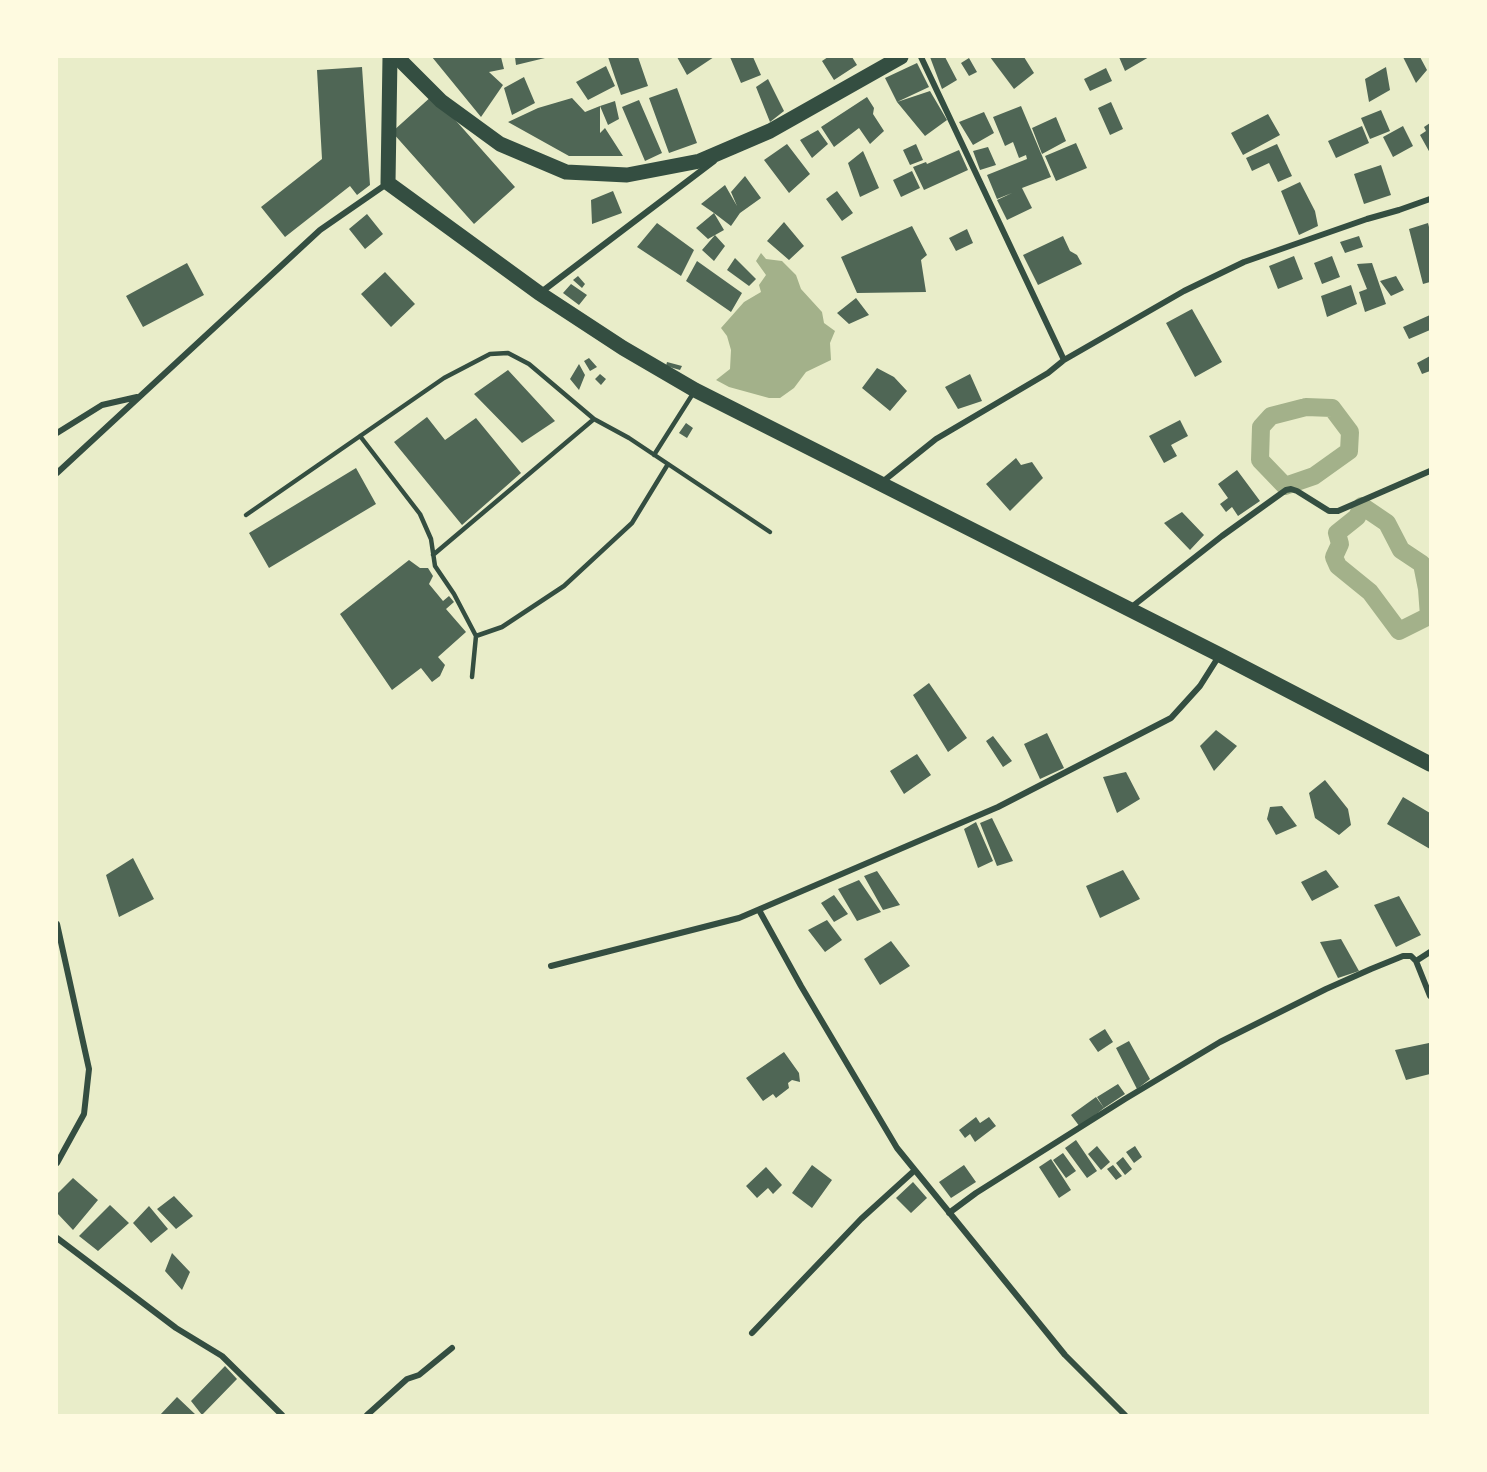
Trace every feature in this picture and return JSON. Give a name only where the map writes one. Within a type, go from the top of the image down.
[{"type":"main road","points":[[390,57],[388,183],[539,293],[623,348],[695,390],[1220,655],[1430,764]]},
{"type":"main road","points":[[397,57],[441,101],[500,144],[566,172],[627,175],[700,161],[770,131],[901,57]]},
{"type":"street","points":[[921,57],[1064,360]]},
{"type":"street","points":[[539,293],[734,146]]},
{"type":"street","points":[[57,473],[321,230],[388,183]]},
{"type":"street","points":[[881,483],[936,439],[1048,373],[1064,360],[1184,291],[1244,262],[1430,199]]},
{"type":"street","points":[[57,433],[102,405],[138,397]]},
{"type":"street","points":[[1128,609],[1286,490],[1297,490],[1329,512],[1338,511],[1430,471]]},
{"type":"street","points":[[550,966],[739,918],[998,807],[1171,718],[1200,686],[1220,655]]},
{"type":"street","points":[[759,910],[897,1148],[1065,1355],[1125,1415]]},
{"type":"street","points":[[57,924],[89,1069],[84,1114],[57,1163]]},
{"type":"street","points":[[1416,961],[1430,952]]},
{"type":"street","points":[[949,1214],[986,1187],[1220,1042],[1326,988],[1403,956],[1411,956],[1416,961],[1430,996]]},
{"type":"street","points":[[752,1333],[861,1219],[915,1170]]},
{"type":"street","points":[[57,1238],[176,1328],[222,1356],[282,1415]]},
{"type":"street","points":[[367,1415],[407,1379],[419,1375],[452,1348]]},
{"type":"lane","points":[[246,515],[444,378],[490,354],[508,353],[530,364],[594,419],[629,438],[770,531]]},
{"type":"lane","points":[[654,456],[695,390]]},
{"type":"lane","points":[[434,555],[594,419]]},
{"type":"lane","points":[[360,436],[420,514],[431,539],[435,566],[454,594],[476,636],[472,677]]},
{"type":"lane","points":[[476,636],[502,627],[564,586],[632,523],[668,465]]},
{"type":"shaded area","points":[[761,253],[766,259],[782,261],[796,275],[801,289],[822,312],[824,323],[835,331],[830,343],[831,360],[806,372],[794,388],[780,398],[769,398],[729,387],[716,380],[730,369],[731,350],[727,336],[721,328],[744,302],[761,292],[759,285],[766,275],[756,261]]},
{"type":"building","points":[[432,57],[501,57],[504,69],[489,72],[503,85],[481,117]]},
{"type":"building","points":[[515,57],[545,57],[545,58],[516,65]]},
{"type":"building","points":[[608,57],[638,57],[648,86],[621,95]]},
{"type":"building","points":[[677,57],[714,57],[687,75]]},
{"type":"building","points":[[730,57],[753,57],[761,75],[741,83]]},
{"type":"building","points":[[828,57],[852,57],[857,65],[834,80],[822,61]]},
{"type":"building","points":[[930,57],[945,57],[957,80],[942,89]]},
{"type":"building","points":[[990,57],[1024,57],[1034,73],[1014,89]]},
{"type":"building","points":[[1119,57],[1149,57],[1125,71]]},
{"type":"building","points":[[1403,57],[1420,57],[1427,70],[1416,83]]},
{"type":"building","points":[[969,58],[977,72],[969,76],[961,63]]},
{"type":"building","points":[[917,63],[929,87],[897,102],[885,78]]},
{"type":"building","points":[[606,66],[615,86],[588,100],[576,82]]},
{"type":"building","points":[[362,67],[370,185],[357,195],[350,186],[285,237],[261,207],[322,159],[317,70]]},
{"type":"building","points":[[1386,67],[1390,90],[1369,102],[1365,79]]},
{"type":"building","points":[[1106,68],[1112,81],[1090,91],[1084,79]]},
{"type":"building","points":[[524,77],[535,103],[512,115],[504,88]]},
{"type":"building","points":[[768,79],[784,111],[770,122],[756,87]]},
{"type":"building","points":[[677,88],[697,143],[669,153],[649,98]]},
{"type":"building","points":[[930,91],[947,120],[925,136],[897,102]]},
{"type":"building","points":[[433,95],[515,187],[474,224],[392,132]]},
{"type":"building","points":[[867,97],[874,108],[873,114],[884,131],[870,144],[859,128],[834,147],[821,127]]},
{"type":"building","points":[[572,98],[585,112],[600,106],[600,133],[605,128],[623,156],[569,156],[508,122],[538,108]]},
{"type":"building","points":[[639,100],[662,153],[645,161],[622,107]]},
{"type":"building","points":[[615,101],[619,119],[608,125],[600,106]]},
{"type":"building","points":[[1111,102],[1123,129],[1110,135],[1098,108]]},
{"type":"building","points":[[1021,106],[1051,177],[1022,188],[1032,208],[1007,220],[997,200],[1012,193],[997,199],[987,175],[1027,159],[1026,155],[1019,158],[1013,142],[1005,146],[993,117]]},
{"type":"building","points":[[1381,110],[1390,131],[1370,139],[1361,118]]},
{"type":"building","points":[[984,112],[994,133],[973,145],[959,122]]},
{"type":"building","points":[[1268,114],[1280,135],[1243,155],[1231,133]]},
{"type":"building","points":[[1056,117],[1066,141],[1042,154],[1032,128]]},
{"type":"building","points":[[1430,123],[1430,153],[1420,135],[1426,131],[1424,127]]},
{"type":"building","points":[[1362,126],[1369,143],[1336,158],[1328,141]]},
{"type":"building","points":[[1403,126],[1413,146],[1393,157],[1383,137]]},
{"type":"building","points":[[818,130],[828,144],[812,158],[800,140]]},
{"type":"building","points":[[1076,143],[1087,168],[1056,181],[1045,156]]},
{"type":"building","points":[[787,144],[810,174],[789,193],[764,160]]},
{"type":"building","points":[[916,144],[923,160],[910,165],[903,150]]},
{"type":"building","points":[[1277,144],[1292,176],[1278,182],[1269,163],[1252,171],[1246,158]]},
{"type":"building","points":[[988,147],[996,165],[980,170],[973,151]]},
{"type":"building","points":[[959,150],[968,170],[924,190],[913,167],[926,162],[927,164]]},
{"type":"building","points":[[863,151],[879,188],[860,197],[848,163]]},
{"type":"building","points":[[1381,165],[1391,195],[1364,204],[1354,174]]},
{"type":"building","points":[[912,171],[920,188],[901,197],[893,180]]},
{"type":"building","points":[[745,176],[761,198],[740,213],[731,226],[701,204],[725,185],[737,206],[731,192]]},
{"type":"building","points":[[1300,182],[1315,211],[1318,226],[1299,235],[1281,191]]},
{"type":"building","points":[[613,191],[622,213],[592,224],[591,200]]},
{"type":"building","points":[[837,191],[853,213],[842,221],[826,199]]},
{"type":"building","points":[[714,213],[724,230],[708,239],[696,228]]},
{"type":"building","points":[[367,214],[383,234],[365,249],[349,229]]},
{"type":"building","points":[[784,222],[804,246],[789,260],[767,241]]},
{"type":"building","points":[[657,223],[694,250],[681,276],[637,247]]},
{"type":"building","points":[[1428,223],[1430,282],[1423,284],[1409,229]]},
{"type":"building","points":[[912,226],[927,255],[921,260],[926,292],[857,293],[841,257]]},
{"type":"building","points":[[967,229],[973,243],[956,251],[949,238]]},
{"type":"building","points":[[715,235],[725,246],[714,261],[702,250]]},
{"type":"building","points":[[1063,236],[1070,251],[1077,255],[1082,264],[1038,285],[1023,255]]},
{"type":"building","points":[[1359,236],[1363,247],[1345,253],[1340,242]]},
{"type":"building","points":[[1294,256],[1303,279],[1278,289],[1269,266]]},
{"type":"building","points":[[1332,256],[1340,277],[1322,284],[1314,263]]},
{"type":"building","points":[[735,258],[756,279],[749,286],[727,270]]},
{"type":"building","points":[[697,261],[742,293],[731,312],[686,281]]},
{"type":"building","points":[[187,263],[204,295],[143,327],[126,296]]},
{"type":"building","points":[[1372,263],[1386,304],[1365,312],[1359,292],[1367,289],[1357,264]]},
{"type":"building","points":[[385,272],[415,304],[391,327],[361,294]]},
{"type":"building","points":[[578,276],[585,284],[582,288],[573,280]]},
{"type":"building","points":[[1396,276],[1404,290],[1391,296],[1380,281]]},
{"type":"building","points":[[571,284],[587,295],[579,305],[563,293]]},
{"type":"building","points":[[1351,285],[1357,304],[1327,317],[1321,296]]},
{"type":"building","points":[[856,298],[869,315],[849,324],[837,313]]},
{"type":"building","points":[[1192,309],[1222,362],[1195,377],[1166,323]]},
{"type":"building","points":[[1430,315],[1430,330],[1409,339],[1403,327]]},
{"type":"building","points":[[1430,356],[1430,371],[1422,374],[1417,363]]},
{"type":"building","points":[[589,358],[597,367],[590,371],[584,361]]},
{"type":"building","points":[[667,362],[682,366],[680,370],[666,366]]},
{"type":"building","points":[[579,364],[585,375],[579,390],[570,379]]},
{"type":"building","points":[[877,368],[894,377],[907,391],[890,411],[862,388]]},
{"type":"building","points":[[508,370],[555,421],[522,443],[474,394]]},
{"type":"building","points":[[600,374],[606,379],[601,385],[595,379]]},
{"type":"building","points":[[970,374],[982,401],[958,409],[945,387]]},
{"type":"building","points":[[427,417],[445,440],[476,418],[521,473],[462,525],[394,442]]},
{"type":"building","points":[[1180,420],[1188,436],[1171,445],[1177,456],[1164,463],[1149,436]]},
{"type":"building","points":[[686,423],[693,428],[687,438],[679,433]]},
{"type":"building","points":[[1016,458],[1021,465],[1032,462],[1043,478],[1010,511],[986,484]]},
{"type":"building","points":[[356,468],[376,504],[269,568],[249,533]]},
{"type":"building","points":[[1237,470],[1260,501],[1238,516],[1232,507],[1226,512],[1220,504],[1228,498],[1218,484]]},
{"type":"building","points":[[1182,512],[1204,535],[1190,550],[1164,523]]},
{"type":"building","points":[[409,560],[420,568],[428,568],[433,576],[429,584],[443,601],[449,596],[454,602],[446,609],[466,632],[438,657],[445,665],[440,676],[432,682],[421,668],[392,690],[340,614]]},
{"type":"building","points":[[929,683],[967,738],[948,752],[913,695]]},
{"type":"building","points":[[1216,730],[1237,746],[1214,771],[1200,746]]},
{"type":"building","points":[[1047,733],[1064,768],[1040,779],[1024,744]]},
{"type":"building","points":[[993,736],[1012,761],[1003,767],[986,741]]},
{"type":"building","points":[[917,754],[931,775],[904,794],[890,771]]},
{"type":"building","points":[[1126,772],[1140,799],[1117,813],[1103,777]]},
{"type":"building","points":[[1325,780],[1348,809],[1351,825],[1339,835],[1315,818],[1309,793]]},
{"type":"building","points":[[1403,797],[1430,813],[1430,849],[1387,824]]},
{"type":"building","points":[[1282,806],[1297,826],[1276,835],[1267,819],[1270,807]]},
{"type":"building","points":[[992,818],[1013,861],[997,866],[980,823]]},
{"type":"building","points":[[976,822],[993,861],[978,868],[964,829]]},
{"type":"building","points":[[133,858],[154,899],[119,917],[106,875]]},
{"type":"building","points":[[1123,870],[1140,899],[1100,918],[1086,886]]},
{"type":"building","points":[[1326,870],[1339,887],[1312,901],[1301,882]]},
{"type":"building","points":[[877,871],[900,905],[883,910],[864,876]]},
{"type":"building","points":[[859,880],[881,912],[857,921],[838,889]]},
{"type":"building","points":[[834,895],[848,914],[834,922],[821,903]]},
{"type":"building","points":[[1399,896],[1421,935],[1396,947],[1374,905]]},
{"type":"building","points":[[827,920],[842,940],[825,952],[808,930]]},
{"type":"building","points":[[1341,939],[1359,971],[1338,978],[1320,942]]},
{"type":"building","points":[[891,941],[910,966],[880,985],[864,959]]},
{"type":"building","points":[[1105,1029],[1113,1042],[1098,1052],[1089,1039]]},
{"type":"building","points":[[1129,1041],[1150,1079],[1137,1089],[1116,1048]]},
{"type":"building","points":[[1429,1043],[1430,1074],[1406,1080],[1395,1050]]},
{"type":"building","points":[[784,1052],[799,1073],[800,1082],[792,1080],[788,1083],[789,1088],[776,1098],[773,1094],[763,1101],[746,1078]]},
{"type":"building","points":[[1118,1084],[1125,1094],[1104,1108],[1097,1097]]},
{"type":"building","points":[[1096,1097],[1104,1108],[1080,1127],[1071,1115]]},
{"type":"building","points":[[976,1117],[980,1123],[989,1117],[996,1126],[975,1142],[970,1134],[965,1138],[959,1130]]},
{"type":"building","points":[[1076,1140],[1097,1171],[1087,1178],[1065,1148]]},
{"type":"building","points":[[1097,1146],[1110,1162],[1101,1170],[1088,1154]]},
{"type":"building","points":[[1135,1146],[1142,1157],[1134,1163],[1126,1152]]},
{"type":"building","points":[[1063,1153],[1076,1171],[1066,1178],[1053,1160]]},
{"type":"building","points":[[1123,1157],[1132,1169],[1125,1175],[1116,1163]]},
{"type":"building","points":[[1051,1159],[1071,1190],[1059,1198],[1039,1167]]},
{"type":"building","points":[[812,1165],[832,1180],[812,1208],[792,1193]]},
{"type":"building","points":[[964,1165],[976,1182],[951,1198],[939,1182]]},
{"type":"building","points":[[1113,1165],[1122,1176],[1116,1180],[1107,1169]]},
{"type":"building","points":[[766,1167],[782,1185],[773,1194],[768,1188],[757,1198],[746,1186]]},
{"type":"building","points":[[73,1178],[98,1200],[73,1230],[57,1213],[57,1194]]},
{"type":"building","points":[[913,1182],[927,1198],[911,1213],[896,1198]]},
{"type":"building","points":[[174,1196],[193,1216],[176,1229],[157,1209]]},
{"type":"building","points":[[110,1205],[129,1223],[98,1251],[79,1236]]},
{"type":"building","points":[[149,1206],[168,1229],[151,1243],[133,1223]]},
{"type":"building","points":[[172,1253],[190,1272],[182,1290],[165,1271]]},
{"type":"building","points":[[225,1366],[237,1379],[202,1415],[191,1401]]},
{"type":"building","points":[[177,1397],[196,1415],[160,1415]]},
{"type":"waterway","points":[[1306,407],[1332,408],[1350,432],[1349,451],[1314,476],[1285,486],[1260,460],[1261,427],[1271,416],[1306,407]]},
{"type":"waterway","points":[[1362,506],[1387,523],[1401,550],[1422,564],[1429,616],[1399,631],[1370,592],[1338,566],[1334,557],[1340,544],[1337,533],[1357,517],[1362,506]]}]
